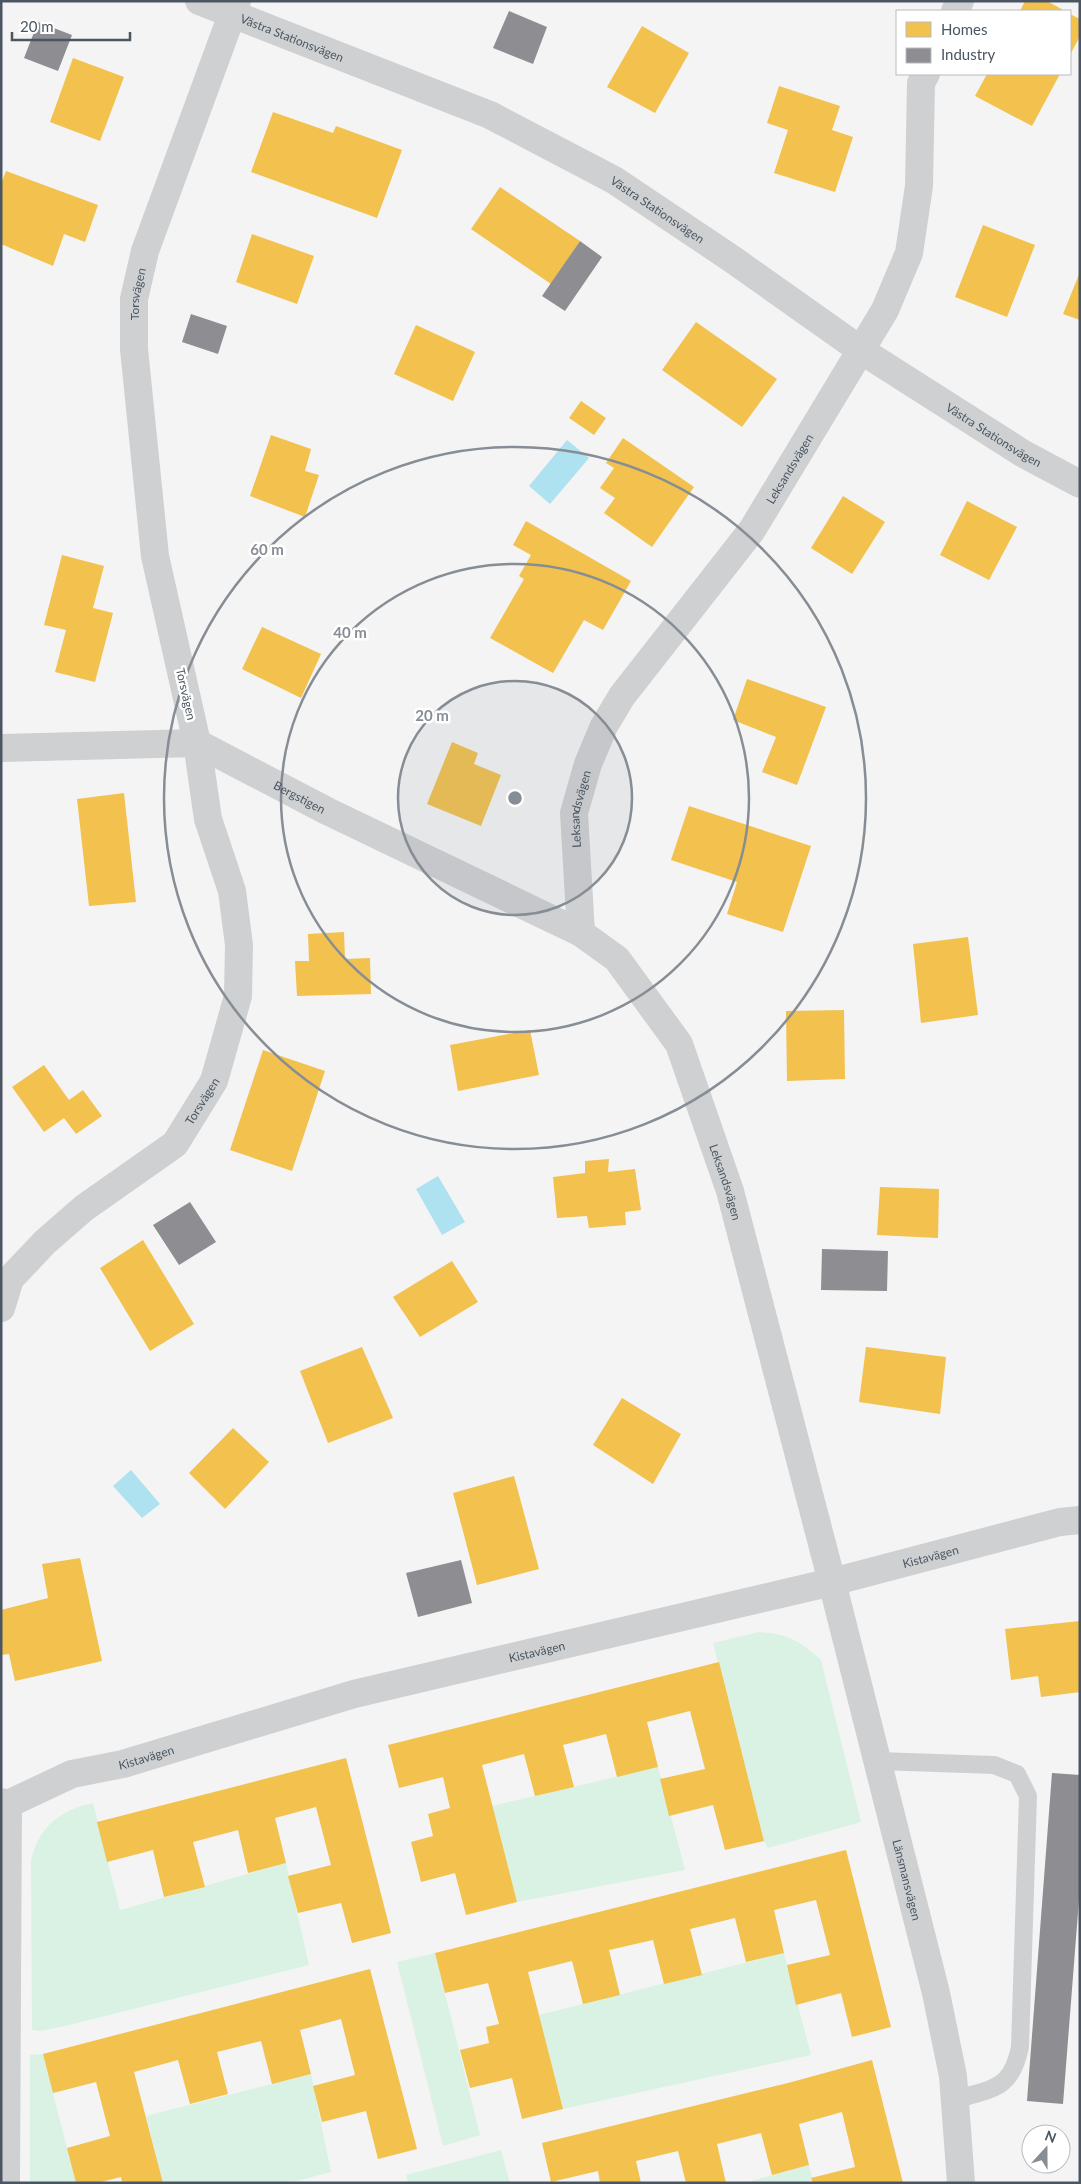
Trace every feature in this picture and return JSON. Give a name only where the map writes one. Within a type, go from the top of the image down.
[{"type":"street","name":"Västra Stationsvägen","points":[[199,1],[234,7],[490,115],[614,180],[732,259],[862,351],[1022,453],[1080,484]]},
{"type":"street","name":"Torsvägen","points":[[1,1308],[10,1279],[45,1242],[84,1208],[175,1144],[214,1081],[238,996],[238,946],[232,891],[208,819],[197,743],[155,556],[134,349],[134,299],[145,251],[234,7]]},
{"type":"street","name":"Leksandsvägen","points":[[832,1582],[730,1191],[679,1044],[617,959],[581,933],[574,814],[588,764],[604,726],[622,696],[752,530],[862,351],[885,310],[909,253],[919,186],[921,83],[925,75]]},
{"type":"street","name":"Bergstigen","points":[[1,748],[197,743],[327,811],[581,933]]},
{"type":"street","name":"Kistavägen","points":[[4,1803],[72,1774],[123,1764],[354,1694],[832,1582],[1060,1522],[1080,1520]]},
{"type":"street","name":"Länsmansvägen","points":[[832,1582],[936,1993],[953,2076],[961,2183]]},
{"type":"street","points":[[4,1803],[6,2183]]},
{"type":"lane","points":[[878,1761],[994,1765],[1018,1774],[1028,1796],[1020,2047],[1016,2064],[1002,2085],[954,2100]]},
{"type":"green space","points":[[759,1632],[786,1637],[800,1643],[821,1660],[861,1822],[768,1848],[764,1841],[713,1643]]},
{"type":"green space","points":[[658,1767],[685,1870],[517,1902],[492,1806]]},
{"type":"green space","points":[[93,1803],[120,1910],[286,1863],[309,1965],[65,2026],[41,2031],[32,2030],[31,1860],[39,1838],[45,1829],[61,1815]]},
{"type":"green space","points":[[435,1953],[480,2135],[443,2146],[397,1962]]},
{"type":"green space","points":[[784,1953],[811,2055],[563,2109],[539,2015]]},
{"type":"green space","points":[[43,2054],[76,2183],[30,2183],[30,2055]]},
{"type":"green space","points":[[311,2074],[331,2172],[289,2183],[163,2183],[146,2116]]},
{"type":"green space","points":[[501,2150],[510,2183],[408,2183],[406,2175]]},
{"type":"green space","points":[[809,2165],[813,2183],[744,2183]]},
{"type":"water","points":[[567,440],[589,458],[550,504],[529,486]]},
{"type":"water","points":[[438,1176],[465,1222],[442,1235],[416,1189]]},
{"type":"water","points":[[131,1470],[160,1504],[142,1518],[113,1486]]},
{"type":"building: Homes","points":[[1025,1],[1047,1],[1063,10],[1020,10]]},
{"type":"building: Homes","points":[[1071,14],[1080,19],[1080,36],[1071,53]]},
{"type":"building: Homes","points":[[642,26],[689,53],[655,113],[607,87]]},
{"type":"building: Homes","points":[[73,58],[124,77],[100,141],[50,122]]},
{"type":"building: Homes","points":[[986,75],[1059,75],[1032,126],[975,96]]},
{"type":"building: Homes","points":[[779,86],[840,106],[832,130],[853,137],[835,192],[774,173],[788,130],[767,123]]},
{"type":"building: Homes","points":[[273,112],[333,133],[336,126],[402,150],[377,218],[251,172]]},
{"type":"building: Homes","points":[[6,171],[98,205],[85,242],[64,234],[53,266],[1,244],[1,184]]},
{"type":"building: Homes","points":[[500,187],[580,241],[551,284],[471,229]]},
{"type":"building: Homes","points":[[983,225],[1035,245],[1007,317],[955,297]]},
{"type":"building: Homes","points":[[252,234],[314,256],[297,304],[236,282]]},
{"type":"building: Homes","points":[[1080,272],[1080,320],[1063,314]]},
{"type":"building: Homes","points":[[696,322],[777,379],[742,427],[662,370]]},
{"type":"building: Homes","points":[[416,325],[475,352],[453,401],[394,374]]},
{"type":"building: Homes","points":[[581,401],[606,418],[594,435],[569,418]]},
{"type":"building: Homes","points":[[271,435],[311,449],[305,471],[319,475],[305,517],[250,496]]},
{"type":"building: Homes","points":[[623,438],[694,487],[652,547],[604,513],[615,498],[600,488],[614,468],[606,463]]},
{"type":"building: Homes","points":[[843,496],[885,522],[852,574],[811,548]]},
{"type":"building: Homes","points":[[967,501],[1017,527],[989,580],[940,555]]},
{"type":"building: Homes","points":[[526,521],[631,581],[603,630],[584,620],[553,673],[490,638],[524,579],[519,576],[531,555],[513,545]]},
{"type":"building: Homes","points":[[62,555],[104,566],[93,608],[113,613],[95,682],[55,672],[66,630],[44,625]]},
{"type":"building: Homes","points":[[262,627],[321,654],[301,698],[242,669]]},
{"type":"building: Homes","points":[[747,679],[826,707],[797,785],[762,772],[776,737],[733,720]]},
{"type":"building: Homes","points":[[452,742],[478,753],[474,764],[501,775],[481,826],[427,804]]},
{"type":"building: Homes","points":[[124,793],[136,902],[89,906],[77,799]]},
{"type":"building: Homes","points":[[689,806],[811,846],[783,932],[727,914],[737,882],[671,860]]},
{"type":"building: Homes","points":[[344,932],[345,959],[370,958],[371,994],[297,996],[295,961],[309,961],[308,934]]},
{"type":"building: Homes","points":[[968,937],[978,1015],[921,1023],[913,944]]},
{"type":"building: Homes","points":[[844,1010],[845,1079],[787,1081],[786,1011]]},
{"type":"building: Homes","points":[[530,1030],[539,1075],[458,1091],[450,1045]]},
{"type":"building: Homes","points":[[263,1050],[325,1071],[292,1171],[230,1150]]},
{"type":"building: Homes","points":[[44,1065],[69,1100],[83,1090],[102,1116],[76,1134],[64,1118],[44,1132],[12,1087]]},
{"type":"building: Homes","points":[[609,1159],[608,1172],[635,1169],[641,1210],[625,1212],[626,1225],[589,1228],[587,1216],[557,1218],[553,1177],[585,1173],[585,1161]]},
{"type":"building: Homes","points":[[880,1187],[939,1189],[938,1238],[877,1235]]},
{"type":"building: Homes","points":[[143,1240],[194,1324],[150,1351],[100,1268]]},
{"type":"building: Homes","points":[[452,1261],[478,1302],[420,1337],[393,1297]]},
{"type":"building: Homes","points":[[362,1347],[393,1418],[328,1443],[300,1371]]},
{"type":"building: Homes","points":[[866,1347],[946,1357],[940,1414],[859,1402]]},
{"type":"building: Homes","points":[[622,1398],[681,1434],[653,1484],[593,1445]]},
{"type":"building: Homes","points":[[233,1428],[269,1462],[225,1509],[189,1473]]},
{"type":"building: Homes","points":[[514,1476],[539,1569],[477,1585],[453,1493]]},
{"type":"building: Homes","points":[[80,1558],[102,1661],[15,1681],[9,1654],[1,1655],[1,1610],[48,1598],[42,1564]]},
{"type":"building: Homes","points":[[1080,1621],[1080,1692],[1041,1697],[1038,1676],[1011,1680],[1005,1629]]},
{"type":"building: Homes","points":[[719,1662],[764,1841],[725,1850],[713,1805],[669,1816],[660,1779],[705,1769],[690,1711],[647,1722],[658,1767],[617,1777],[606,1734],[563,1745],[574,1787],[535,1796],[524,1754],[482,1765],[517,1902],[466,1915],[455,1873],[421,1882],[411,1842],[433,1836],[428,1814],[450,1808],[443,1777],[399,1788],[388,1745]]},
{"type":"building: Homes","points":[[346,1758],[391,1933],[352,1943],[341,1903],[298,1913],[288,1876],[331,1865],[316,1807],[275,1818],[286,1863],[248,1873],[238,1830],[193,1842],[205,1887],[164,1897],[153,1850],[107,1862],[97,1822]]},
{"type":"building: Homes","points":[[846,1850],[891,2027],[852,2037],[841,1993],[796,2005],[787,1965],[830,1955],[816,1900],[774,1910],[784,1953],[746,1962],[735,1918],[690,1929],[702,1975],[664,1984],[653,1940],[609,1950],[620,1995],[583,2004],[572,1961],[528,1972],[563,2109],[522,2119],[512,2078],[470,2088],[460,2050],[489,2043],[486,2027],[499,2024],[488,1983],[445,1993],[435,1953]]},
{"type":"building: Homes","points":[[370,1969],[417,2149],[378,2159],[366,2111],[322,2122],[313,2086],[355,2075],[341,2019],[300,2030],[311,2074],[272,2084],[261,2041],[217,2052],[228,2094],[190,2104],[178,2060],[134,2072],[163,2183],[122,2183],[121,2177],[97,2183],[76,2183],[67,2148],[110,2136],[96,2082],[53,2093],[43,2054]]},
{"type":"building: Homes","points":[[872,2060],[903,2183],[813,2183],[811,2178],[855,2167],[842,2112],[799,2124],[809,2165],[772,2175],[761,2133],[717,2144],[726,2183],[686,2183],[678,2151],[636,2161],[641,2183],[600,2183],[598,2171],[551,2182],[542,2143],[788,2083]]},
{"type":"building: Industry","points":[[509,11],[547,27],[533,64],[493,48]]},
{"type":"building: Industry","points":[[38,22],[72,35],[58,71],[24,58]]},
{"type":"building: Industry","points":[[580,241],[602,257],[565,311],[542,296]]},
{"type":"building: Industry","points":[[191,314],[227,326],[218,354],[182,342]]},
{"type":"building: Industry","points":[[190,1202],[216,1242],[179,1265],[153,1225]]},
{"type":"building: Industry","points":[[822,1249],[888,1251],[887,1291],[821,1290]]},
{"type":"building: Industry","points":[[461,1560],[472,1603],[418,1617],[406,1573]]},
{"type":"building: Industry","points":[[1052,1773],[1080,1775],[1080,1887],[1063,2104],[1027,2101]]}]
